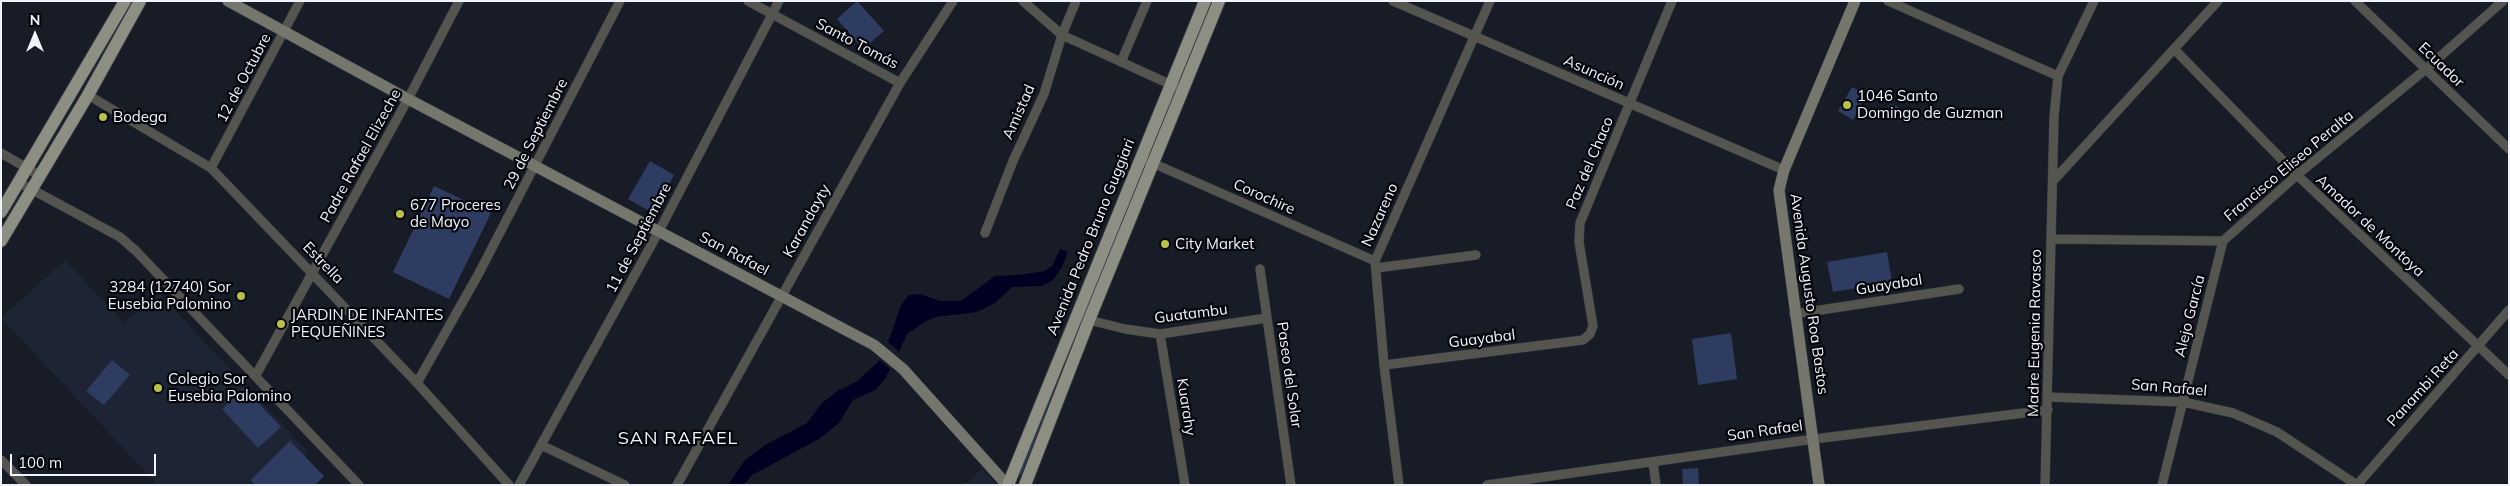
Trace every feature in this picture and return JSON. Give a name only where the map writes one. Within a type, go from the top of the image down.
[{"type":"main road","points":[[1,241],[30,189],[33,172],[125,1]]},
{"type":"main road","points":[[1,212],[18,182],[33,172],[88,95],[140,1]]},
{"type":"main road","name":"Avenida Pedro Bruno Guggiari","points":[[1177,88],[1205,1]]},
{"type":"main road","name":"Avenida Pedro Bruno Guggiari","points":[[1007,485],[1177,88],[1219,1]]},
{"type":"main road","name":"Avenida Pedro Bruno Guggiari","points":[[1024,485],[1089,320],[1147,161]]},
{"type":"street","name":"San Rafael","points":[[228,1],[408,99],[874,345],[903,369],[1007,485]]},
{"type":"street","name":"12 de Octubre","points":[[211,168],[300,1]]},
{"type":"street","name":"Padre Rafael Elizeche","points":[[256,374],[408,99],[459,1]]},
{"type":"street","name":"29 de Septiembre","points":[[418,383],[536,165],[620,1]]},
{"type":"street","name":"Santo Tomás","points":[[748,1],[900,83]]},
{"type":"street","name":"11 de Septiembre","points":[[519,485],[659,231],[779,1]]},
{"type":"street","name":"Karandayty","points":[[678,485],[900,83],[953,1]]},
{"type":"street","points":[[1023,1],[1062,35],[1177,88]]},
{"type":"street","name":"Amistad","points":[[985,233],[1013,160],[1044,94],[1062,35],[1076,1]]},
{"type":"street","points":[[1121,62],[1147,1]]},
{"type":"street","name":"Asunción","points":[[1393,1],[1784,170]]},
{"type":"street","name":"Nazareno","points":[[1399,485],[1384,365],[1375,264],[1490,1]]},
{"type":"street","name":"Paz del Chaco","points":[[1583,340],[1590,334],[1594,326],[1579,242],[1580,223],[1631,105],[1672,1]]},
{"type":"street","name":"Avenida Augusto Roa Bastos","points":[[1819,485],[1814,439],[1794,314],[1779,190],[1784,170],[1856,1]]},
{"type":"street","points":[[1888,1],[2058,76],[2094,1]]},
{"type":"street","points":[[2053,181],[2218,1]]},
{"type":"street","name":"Ecuador","points":[[2355,1],[2509,150]]},
{"type":"street","name":"Francisco Eliseo Peralta","points":[[2051,239],[2223,241],[2297,175],[2426,70],[2503,1]]},
{"type":"street","name":"Amador de Montoya","points":[[2174,50],[2297,175],[2509,375]]},
{"type":"street","name":"Madre Eugenia Ravasco","points":[[2045,485],[2051,239],[2058,76]]},
{"type":"street","name":"Estrella","points":[[88,95],[211,168],[418,383],[509,485]]},
{"type":"street","points":[[1,153],[33,172]]},
{"type":"street","name":"Corochire","points":[[1147,161],[1375,264]]},
{"type":"street","points":[[18,182],[120,238],[136,251],[256,374],[359,485]]},
{"type":"street","name":"Alejo García","points":[[2162,485],[2223,241]]},
{"type":"street","points":[[1375,264],[1476,255]]},
{"type":"street","name":"Paseo del Solar","points":[[1260,269],[1291,485]]},
{"type":"street","name":"Guayabal","points":[[1794,314],[1959,289]]},
{"type":"street","name":"Panambi Reta","points":[[2357,485],[2509,310]]},
{"type":"street","name":"Guatambu","points":[[1089,320],[1125,330],[1160,334],[1267,318]]},
{"type":"street","name":"Kuarahy","points":[[1160,334],[1185,485]]},
{"type":"street","name":"Guayabal","points":[[1384,365],[1583,340]]},
{"type":"street","name":"San Rafael","points":[[2048,397],[2182,402],[2211,406],[2256,422],[2330,466],[2357,485]]},
{"type":"street","name":"San Rafael","points":[[1487,485],[1814,439],[2048,410]]},
{"type":"street","points":[[542,445],[625,485]]},
{"type":"street","points":[[1,460],[26,485]]},
{"type":"street","points":[[1653,462],[1656,485]]},
{"type":"shaded area","points":[[857,1],[884,31],[863,49],[837,19]]},
{"type":"shaded area","points":[[1852,87],[1867,95],[1853,120],[1838,111]]},
{"type":"shaded area","points":[[1890,103],[1910,113],[1905,123],[1885,114]]},
{"type":"shaded area","points":[[650,161],[674,175],[653,213],[628,199]]},
{"type":"shaded area","points":[[1141,173],[1143,175],[1021,475],[1019,474]]},
{"type":"shaded area","points":[[434,186],[491,213],[449,299],[393,272]]},
{"type":"shaded area","points":[[1060,249],[1068,252],[1062,267],[1053,280],[1048,283],[1041,286],[1012,287],[995,303],[977,312],[935,317],[907,334],[899,352],[888,342],[901,305],[909,295],[920,294],[940,301],[961,301],[995,276],[1045,271],[1053,265]]},
{"type":"shaded area","points":[[1887,252],[1892,282],[1833,292],[1827,262]]},
{"type":"shaded area","name":"Colegio Sor Eusebia Palomino","points":[[65,260],[124,323],[158,292],[309,453],[275,485],[158,485],[1,318]]},
{"type":"shaded area","points":[[1731,333],[1737,379],[1698,385],[1692,339]]},
{"type":"shaded area","points":[[112,360],[130,375],[104,405],[86,391]]},
{"type":"shaded area","points":[[880,360],[890,369],[885,379],[875,390],[853,400],[839,423],[819,439],[752,475],[743,485],[728,485],[745,460],[767,444],[807,423],[822,403],[839,390],[856,382]]},
{"type":"shaded area","points":[[244,388],[281,427],[258,448],[222,409]]},
{"type":"shaded area","points":[[290,441],[324,476],[315,485],[255,485],[251,480]]},
{"type":"shaded area","points":[[1698,468],[1699,485],[1683,485],[1682,469]]},
{"type":"shaded area","points":[[982,469],[997,485],[964,485]]},
{"type":"place","name":"1046 Santo Domingo de Guzman","points":[[1847,105]]},
{"type":"place","name":"Bodega","points":[[103,117]]},
{"type":"place","name":"677 Proceres de Mayo","points":[[400,214]]},
{"type":"place","name":"City Market","points":[[1165,244]]},
{"type":"place","name":"3284 (12740) Sor Eusebia Palomino","points":[[241,296]]},
{"type":"place","name":"JARDIN DE INFANTES PEQUEÑINES","points":[[281,324]]},
{"type":"place","name":"Colegio Sor Eusebia Palomino","points":[[158,388]]},
{"type":"district","name":"SAN RAFAEL","points":[[678,439]]}]
